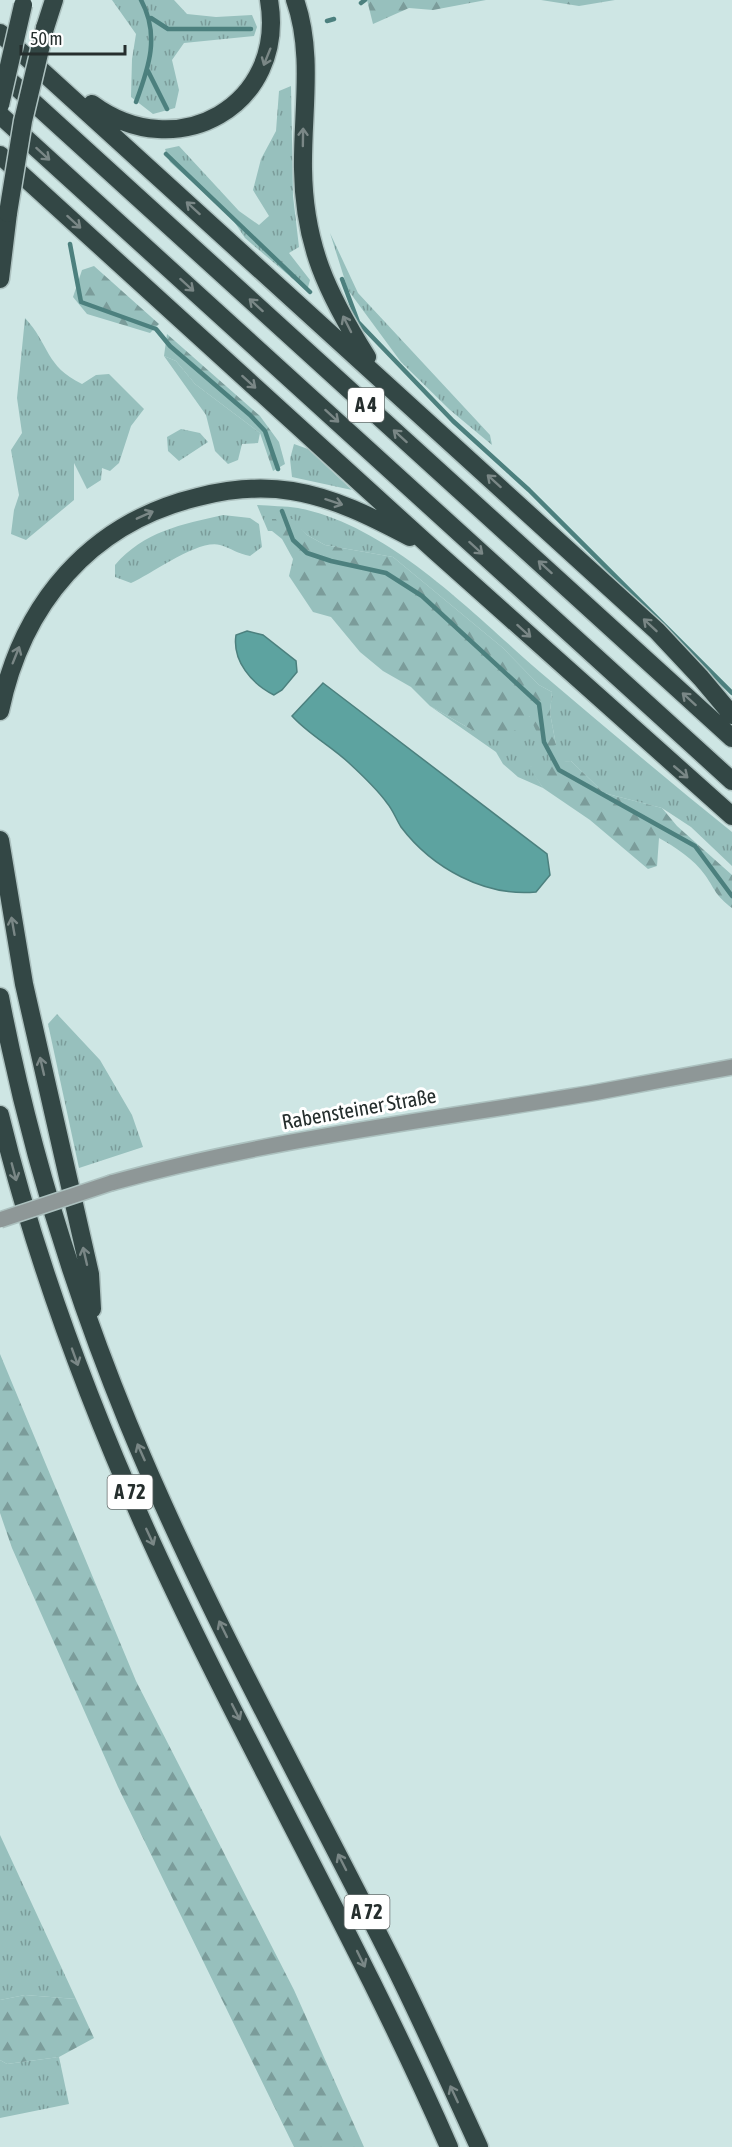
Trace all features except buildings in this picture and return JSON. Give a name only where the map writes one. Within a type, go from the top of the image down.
[{"type":"highway","points":[[0,279],[23,121],[54,0]]},
{"type":"highway","points":[[40,69],[106,114],[129,125],[153,131],[175,131],[207,122],[236,103],[260,73],[270,48],[273,23],[269,0]]},
{"type":"highway","points":[[295,0],[305,53],[303,168],[310,240],[323,278],[377,374]]},
{"type":"highway","points":[[0,105],[23,3]]},
{"type":"highway","points":[[0,33],[657,631],[732,715]]},
{"type":"highway","name":"A 4","points":[[0,72],[732,738]]},
{"type":"highway","name":"A 4","points":[[0,115],[732,781]]},
{"type":"highway","points":[[0,154],[434,550],[732,816]]},
{"type":"highway","points":[[0,711],[9,674],[23,639],[41,605],[67,573],[95,545],[128,522],[168,504],[216,492],[258,488],[292,491],[333,501],[363,512],[434,550]]},
{"type":"highway","points":[[0,840],[24,984],[90,1274],[94,1335]]},
{"type":"highway","name":"A 72","points":[[0,997],[43,1178],[94,1335],[133,1434],[207,1597],[393,1962],[479,2147]]},
{"type":"highway","name":"A 72","points":[[0,1115],[15,1175],[60,1316],[82,1378],[143,1522],[370,1977],[449,2147]]},
{"type":"street","name":"Rabensteiner Straße","points":[[0,1220],[173,1165],[343,1132],[597,1092],[732,1067]]},
{"type":"green space","points":[[112,0],[174,0],[187,14],[216,17],[252,15],[257,27],[254,36],[184,43],[172,60],[179,90],[175,108],[153,114],[131,97],[132,59],[136,34]]},
{"type":"green space","points":[[367,0],[486,0],[433,10],[409,8],[373,24]]},
{"type":"green space","points":[[541,0],[615,0],[579,6]]},
{"type":"green space","points":[[291,86],[293,196],[299,247],[289,253],[310,280],[307,291],[245,238],[231,217],[170,162],[165,149],[179,146],[239,211],[259,225],[269,216],[253,190],[261,159],[276,131],[279,91]]},
{"type":"green space","points":[[330,233],[358,293],[490,435],[492,445],[450,410],[401,362],[348,290]]},
{"type":"green space","points":[[94,266],[159,324],[150,333],[87,314],[73,297],[82,270]]},
{"type":"green space","points":[[25,318],[54,362],[70,377],[82,384],[96,375],[109,374],[144,409],[131,426],[119,463],[110,471],[102,468],[101,480],[87,489],[74,463],[74,500],[26,540],[11,534],[14,510],[19,495],[11,450],[22,433],[17,398]]},
{"type":"green space","points":[[167,334],[260,416],[279,442],[285,464],[273,471],[260,433],[195,384],[176,361],[164,356]]},
{"type":"green space","points":[[164,356],[176,361],[195,384],[260,433],[258,443],[242,444],[238,460],[228,464],[215,451],[206,415]]},
{"type":"green space","points":[[181,429],[200,433],[208,442],[179,461],[168,451],[167,437]]},
{"type":"green space","points":[[294,444],[308,449],[352,490],[292,477],[290,459]]},
{"type":"green space","points":[[257,505],[298,508],[332,518],[365,533],[397,552],[428,575],[732,832],[732,866],[691,827],[662,808],[604,793],[571,761],[530,767],[543,788],[518,777],[503,764],[496,752],[430,706],[474,731],[529,716],[556,745],[550,713],[552,692],[539,685],[503,648],[393,557],[325,545],[307,535],[292,520],[272,519],[272,531],[268,531]]},
{"type":"green space","points":[[223,515],[250,518],[259,524],[262,547],[250,556],[220,545],[200,547],[175,558],[131,583],[115,577],[115,565],[126,554],[151,537],[178,526]]},
{"type":"green space","points":[[272,519],[293,519],[307,535],[325,545],[393,557],[503,648],[539,685],[552,692],[550,713],[556,745],[545,749],[529,716],[526,727],[498,735],[474,731],[430,706],[411,687],[383,671],[360,652],[331,617],[313,612],[289,576],[293,559],[282,539],[272,531]]},
{"type":"green space","points":[[571,761],[604,793],[662,808],[677,826],[732,875],[732,908],[719,896],[701,869],[678,849],[659,838],[657,866],[648,869],[590,820],[543,788],[529,767],[541,763]]},
{"type":"green space","points":[[57,1014],[100,1060],[132,1115],[143,1147],[79,1168],[48,1024]]},
{"type":"green space","points":[[0,1354],[136,1681],[294,1990],[364,2147],[294,2147],[118,1787],[12,1548],[0,1513]]},
{"type":"green space","points":[[0,1835],[76,1999],[25,1995],[0,2000]]},
{"type":"green space","points":[[25,1995],[76,1999],[94,2038],[59,2057],[7,2064],[0,2060],[0,2000]]},
{"type":"green space","points":[[59,2057],[69,2104],[0,2118],[0,2060],[7,2064]]},
{"type":"shaded area","points":[[247,631],[263,635],[296,661],[297,672],[282,690],[274,695],[258,685],[240,663],[236,635]]},
{"type":"shaded area","points":[[323,683],[547,854],[550,875],[536,892],[498,890],[461,877],[444,867],[414,842],[369,782],[292,716]]},
{"type":"waterway","points":[[136,102],[148,64],[151,38],[147,13],[141,0]]},
{"type":"waterway","points":[[361,3],[365,0]]},
{"type":"waterway","points":[[151,18],[168,29],[251,29]]},
{"type":"waterway","points":[[327,21],[334,19]]},
{"type":"waterway","points":[[148,71],[167,109]]},
{"type":"waterway","points":[[166,154],[310,292]]},
{"type":"waterway","points":[[70,244],[81,302],[156,329],[170,346],[250,415],[265,431],[278,469]]},
{"type":"waterway","points":[[342,279],[358,322],[453,421],[529,490],[732,693]]},
{"type":"waterway","points":[[282,511],[293,540],[307,553],[331,561],[386,573],[422,596],[539,704],[544,742],[559,770],[695,846],[732,896]]}]
